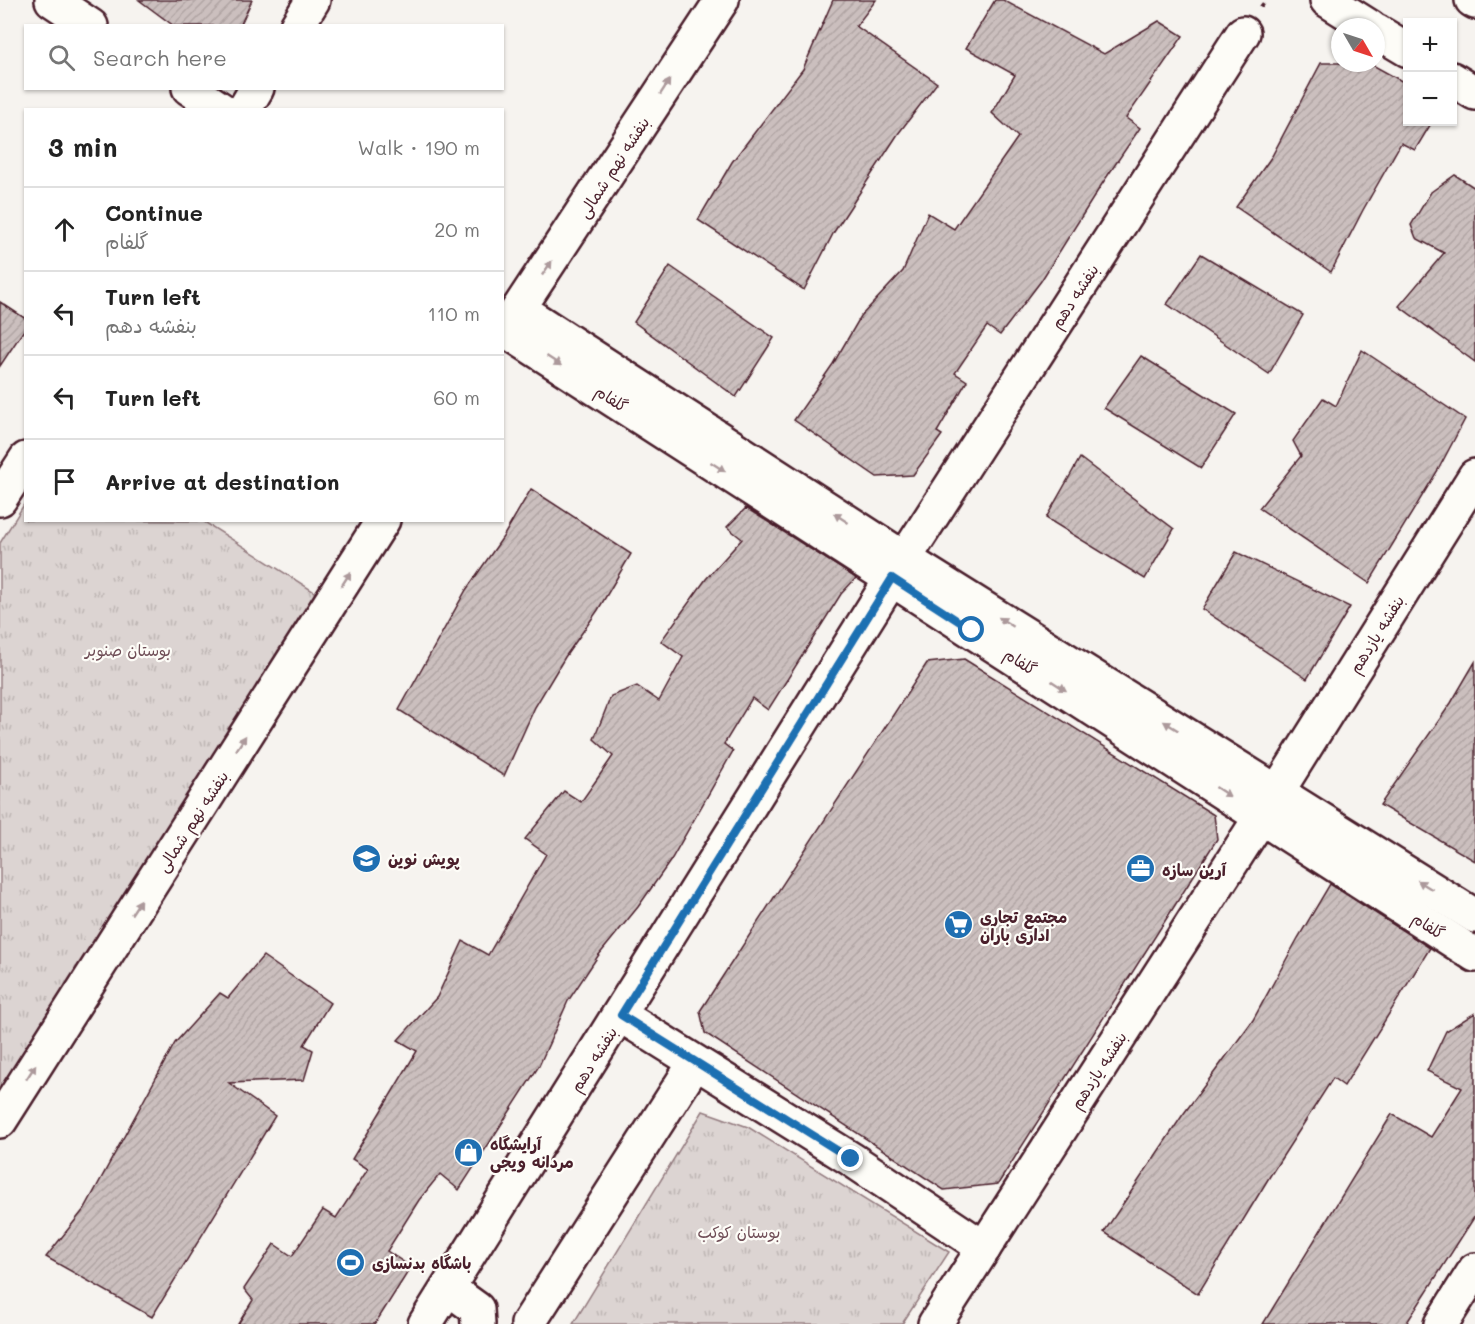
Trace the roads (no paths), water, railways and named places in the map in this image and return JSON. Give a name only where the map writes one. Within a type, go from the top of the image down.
[{"type":"street","points":[[52,0],[88,24]]},
{"type":"street","points":[[298,24],[313,0]]},
{"type":"street","name":"بنفشه نهم شمالی","points":[[509,324],[722,0]]},
{"type":"street","points":[[1327,0],[1356,18]]},
{"type":"street","name":"بنفشه دهم","points":[[425,1324],[899,569],[1243,33]]},
{"type":"street","points":[[1385,37],[1403,48]]},
{"type":"street","points":[[1457,82],[1475,93]]},
{"type":"street","points":[[192,90],[219,108]]},
{"type":"street","points":[[245,108],[256,90]]},
{"type":"street","name":"گلفام","points":[[509,324],[1269,804],[1475,955]]},
{"type":"street","points":[[0,499],[24,462]]},
{"type":"street","name":"بنفشه یازدهم","points":[[935,1324],[1269,804],[1475,476]]},
{"type":"street","name":"بنفشه نهم شمالی","points":[[0,1121],[382,522]]},
{"type":"street","name":"گلفام","points":[[1269,804],[1475,916]]},
{"type":"street","points":[[621,1015],[851,1159],[984,1248]]},
{"type":"street","points":[[528,1324],[695,1063]]},
{"type":"street","points":[[1441,1324],[1475,1270]]},
{"type":"street","points":[[448,1288],[477,1309],[478,1324]]},
{"type":"place","name":"پویش نوین","points":[[367,858]]},
{"type":"place","name":"آرین سازه","points":[[1141,869]]},
{"type":"place","name":"مجتمع تجاری اداری باران","points":[[959,925]]},
{"type":"place","name":"آرایشگاه مردانه ویجی","points":[[469,1152]]},
{"type":"place","name":"باشگاه بدنسازی","points":[[351,1262]]},
{"type":"park label","name":"بوستان صنوبر","points":[[128,649]]},
{"type":"park label","name":"بوستان کوکب","points":[[739,1231]]}]
